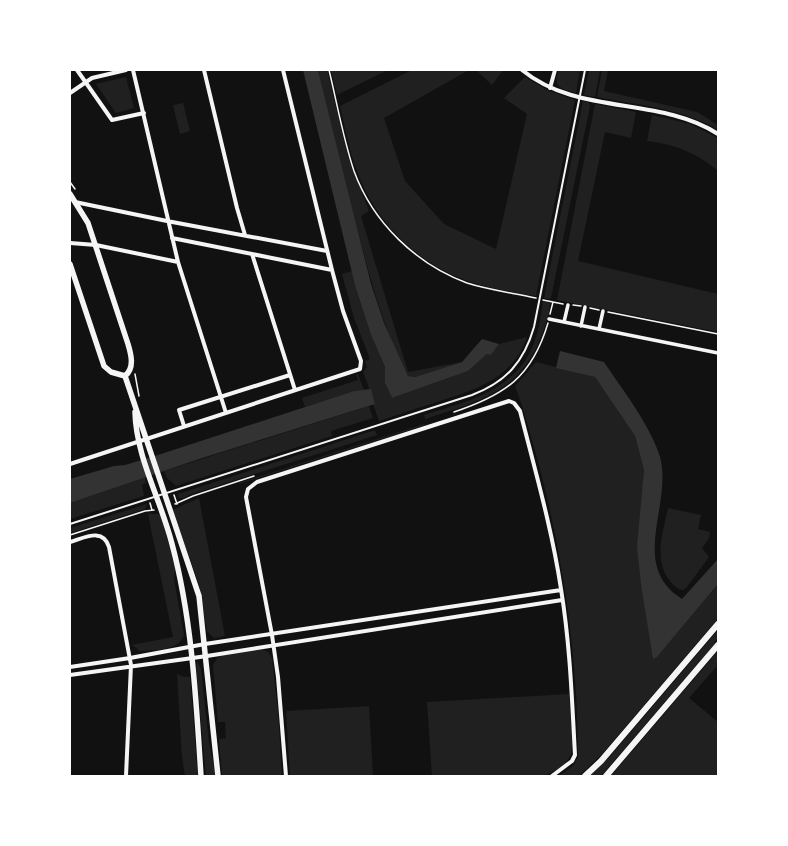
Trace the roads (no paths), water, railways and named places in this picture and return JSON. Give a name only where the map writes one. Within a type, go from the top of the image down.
[{"type":"main road","points":[[585,776],[601,761],[718,624]]},
{"type":"main road","points":[[606,776],[718,645]]},
{"type":"street","points":[[77,70],[112,120],[144,113]]},
{"type":"street","points":[[70,93],[92,78],[126,70]]},
{"type":"street","points":[[133,70],[168,213],[167,221],[178,262],[226,413]]},
{"type":"street","points":[[204,70],[237,208],[245,235]]},
{"type":"street","points":[[70,464],[360,369],[361,366],[327,251],[283,70]]},
{"type":"street","points":[[522,70],[550,88],[580,97],[676,116],[704,126],[718,134]]},
{"type":"street","points":[[550,88],[555,70]]},
{"type":"street","points":[[70,194],[88,223],[131,356],[130,370],[125,376]]},
{"type":"street","points":[[75,202],[327,251]]},
{"type":"street","points":[[172,238],[332,270]]},
{"type":"street","points":[[70,243],[96,245],[178,262]]},
{"type":"street","points":[[252,254],[295,390]]},
{"type":"street","points":[[70,264],[104,366],[111,372],[125,376]]},
{"type":"street","points":[[564,322],[568,305]]},
{"type":"street","points":[[581,326],[585,307]]},
{"type":"street","points":[[599,329],[603,311]]},
{"type":"street","points":[[549,319],[718,353]]},
{"type":"street","points":[[125,376],[134,408],[151,450],[197,587],[207,656],[218,776]]},
{"type":"street","points":[[184,426],[179,410],[290,376]]},
{"type":"street","points":[[286,776],[278,677],[272,635],[246,497],[250,486],[257,482],[509,401],[514,403],[520,411],[543,500],[562,590],[571,683],[575,755],[572,762],[552,776]]},
{"type":"street","points":[[134,408],[135,421],[142,452],[172,542],[180,580],[192,658],[201,776]]},
{"type":"street","points":[[70,542],[96,534],[106,539],[131,665],[126,776]]},
{"type":"street","points":[[70,667],[190,648],[205,644],[562,590]]},
{"type":"street","points":[[70,675],[131,665],[207,656],[273,644],[562,600]]},
{"type":"lane","points":[[70,524],[484,390],[505,377],[522,358],[529,345],[540,299],[585,70]]}]
